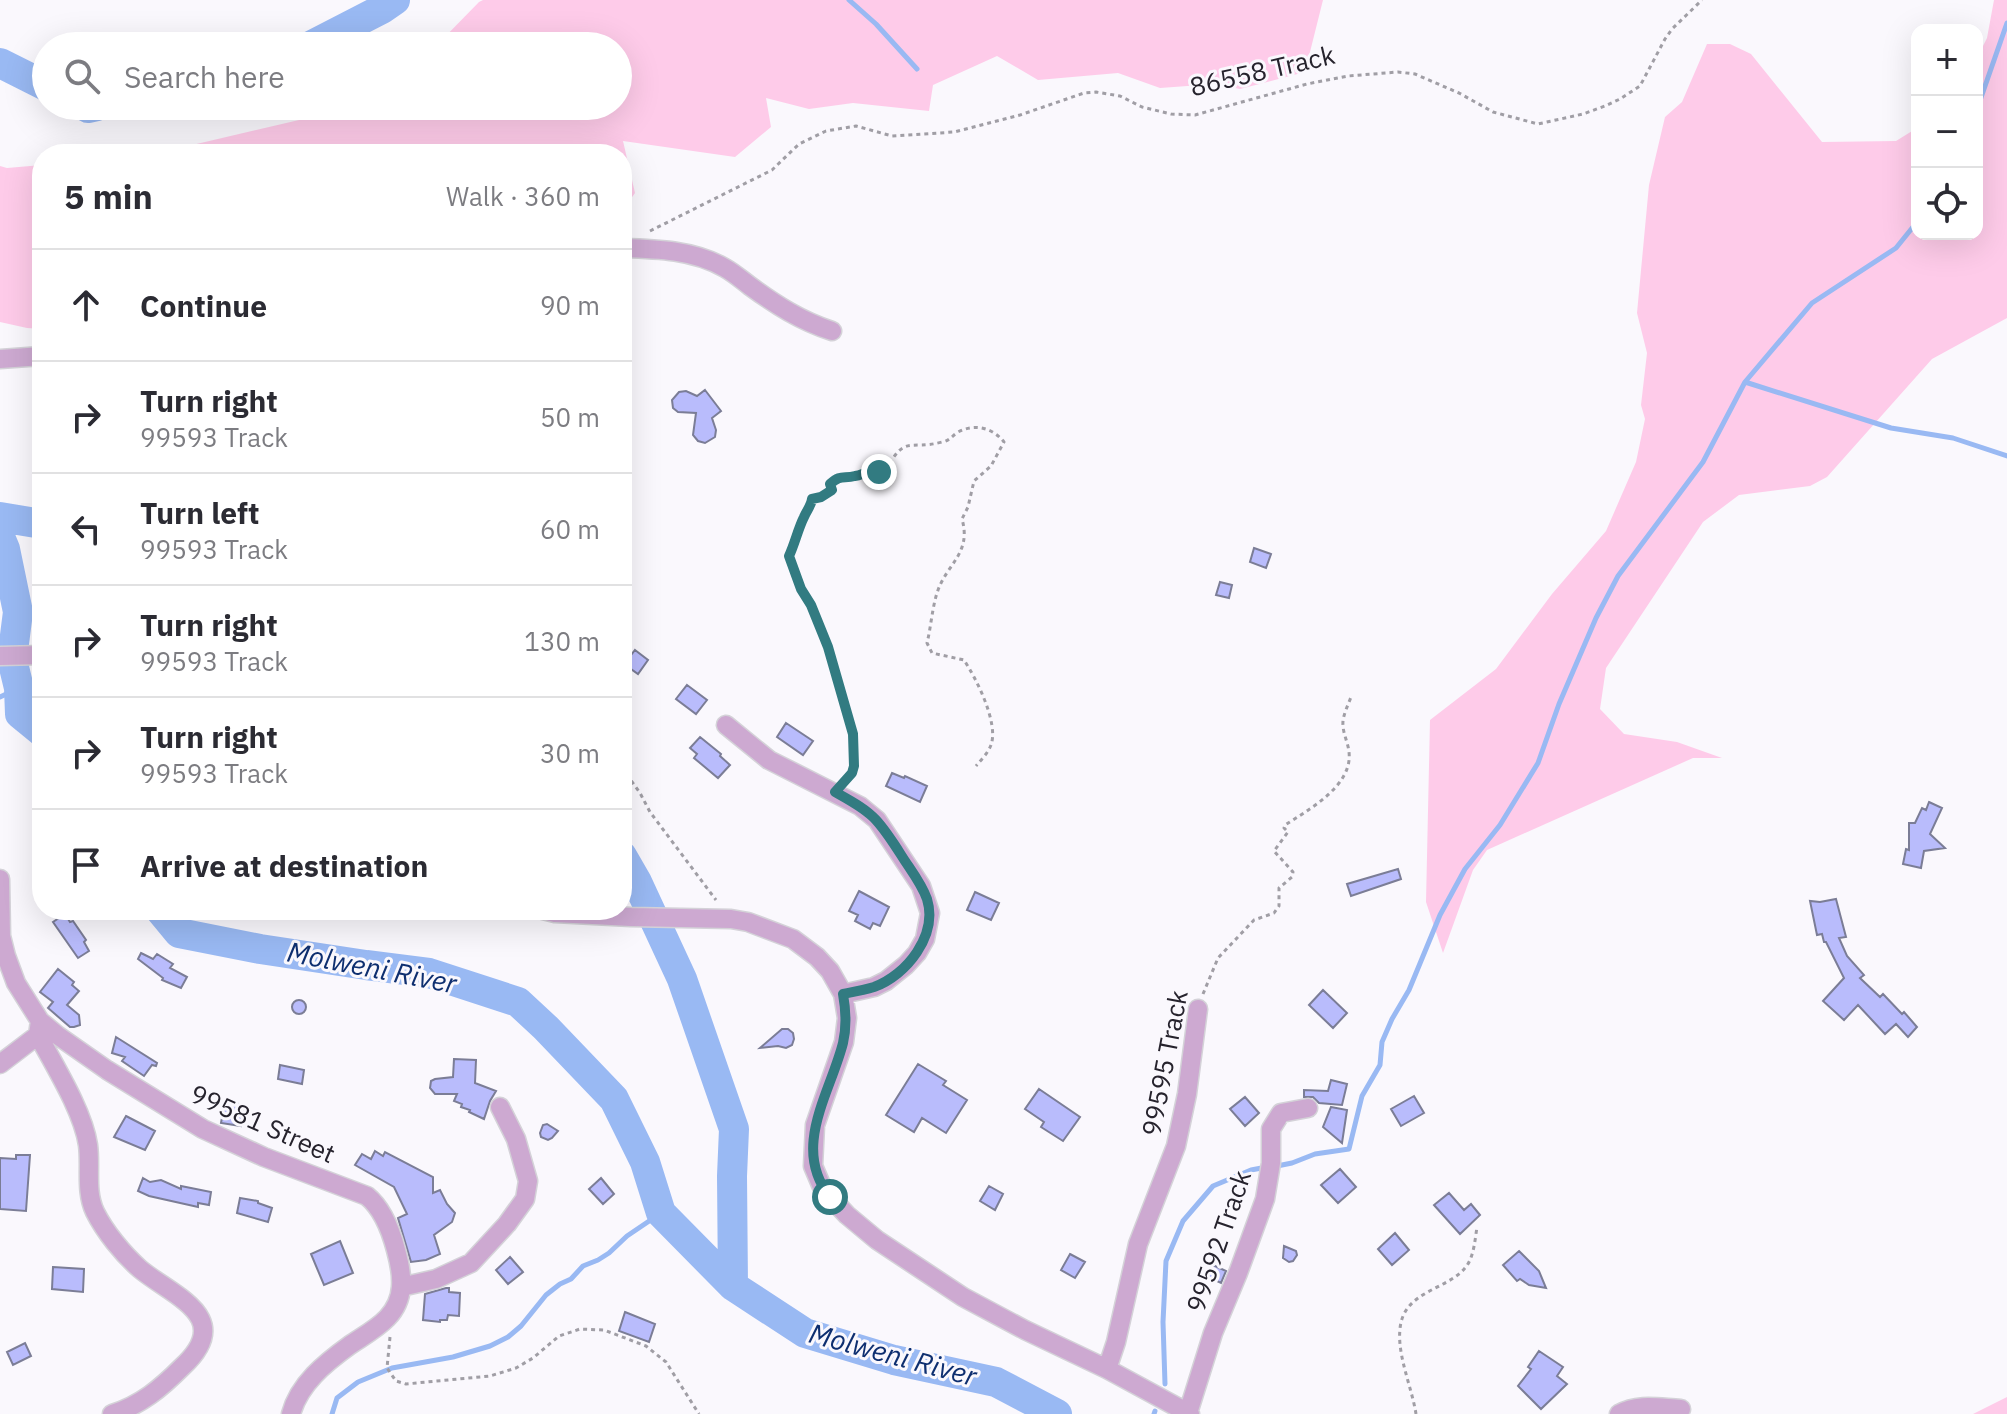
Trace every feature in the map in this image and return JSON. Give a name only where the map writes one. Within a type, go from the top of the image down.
[{"type":"street","points":[[632,248],[703,258],[726,268],[794,315],[832,331]]},
{"type":"street","points":[[0,359],[32,357]]},
{"type":"street","points":[[0,656],[32,655]]},
{"type":"street","points":[[726,725],[769,760],[835,792],[877,820],[927,899],[930,913],[925,939],[906,965],[874,987],[843,994]]},
{"type":"street","name":"99581 Street","points":[[0,879],[1,936],[6,956],[39,1028],[57,1035],[203,1129],[264,1157],[367,1196],[378,1206],[398,1257],[401,1287],[393,1310],[386,1321],[349,1346],[302,1387],[291,1414]]},
{"type":"street","points":[[632,916],[748,922],[793,939],[817,957],[830,971],[843,994],[847,1018],[844,1042],[815,1125],[813,1166],[822,1187],[847,1215],[877,1240],[963,1297],[1189,1413]]},
{"type":"street","name":"99595 Track","points":[[1107,1369],[1138,1244],[1176,1146],[1187,1094],[1198,1009]]},
{"type":"street","points":[[0,1064],[39,1028],[82,1123],[88,1145],[89,1191],[101,1224],[136,1266],[193,1307],[203,1329],[199,1349],[154,1394],[129,1409],[112,1414]]},
{"type":"street","points":[[401,1287],[436,1279],[471,1263],[525,1199],[528,1181],[516,1139],[500,1107]]},
{"type":"street","name":"99592 Track","points":[[1189,1413],[1213,1333],[1265,1199],[1271,1163],[1271,1129],[1281,1113],[1308,1108]]},
{"type":"street","points":[[1619,1414],[1642,1406],[1681,1409]]},
{"type":"path","name":"86558 Track","points":[[646,233],[772,170],[799,144],[826,131],[856,126],[892,136],[954,132],[1020,115],[1084,93],[1120,96],[1142,107],[1171,114],[1195,115],[1307,84],[1348,76],[1398,72],[1415,74],[1493,112],[1538,124],[1605,106],[1640,86],[1672,29],[1702,0]]},
{"type":"path","points":[[835,792],[852,773],[853,734],[828,647],[789,556],[802,521],[812,499],[832,490],[830,484],[837,478],[859,475],[875,468],[885,472],[897,451],[906,446],[947,442],[965,429],[982,427],[995,432],[1004,442],[991,466],[974,481],[962,519],[966,533],[959,558],[937,593],[927,643],[932,653],[964,660],[986,701],[991,745],[976,766]]},
{"type":"path","name":"99595 Track","points":[[1198,1009],[1218,958],[1254,920],[1274,913],[1279,906],[1279,888],[1292,877],[1293,872],[1274,851],[1286,837],[1288,832],[1285,825],[1322,801],[1348,767],[1350,753],[1343,723],[1351,697]]},
{"type":"path","points":[[632,782],[650,812],[731,919]]},
{"type":"path","points":[[1416,1414],[1399,1339],[1401,1321],[1404,1313],[1422,1296],[1465,1269],[1477,1227]]},
{"type":"path","points":[[393,1310],[387,1368],[396,1381],[406,1384],[490,1376],[516,1368],[559,1336],[580,1329],[604,1330],[646,1346],[666,1362],[699,1414]]},
{"type":"shaded area","points":[[1323,0],[1305,72],[1240,89],[1215,84],[1160,88],[1118,73],[1038,80],[997,56],[933,85],[929,111],[853,103],[809,109],[766,98],[771,127],[735,157],[623,141],[624,144],[197,144],[299,120],[632,120],[632,32],[450,32],[479,2]]},
{"type":"shaded area","points":[[1994,0],[2007,0],[2007,318],[1932,359],[1827,477],[1810,486],[1739,495],[1703,522],[1606,668],[1600,709],[1624,734],[1677,742],[1722,758],[1693,758],[1487,850],[1473,870],[1443,953],[1426,902],[1430,720],[1496,669],[1552,594],[1606,531],[1636,462],[1645,419],[1641,405],[1647,353],[1637,313],[1649,185],[1665,117],[1682,102],[1707,44],[1730,44],[1751,54],[1822,142],[1896,141],[1911,132],[1911,240],[1983,240],[1983,46]]},
{"type":"shaded area","points":[[0,166],[32,166],[32,328],[0,322]]},
{"type":"shaded area","points":[[2007,1397],[2007,1414],[1973,1414]]},
{"type":"building","points":[[705,390],[721,411],[712,418],[715,437],[705,443],[693,435],[696,413],[678,412],[673,408],[672,400],[679,392],[686,391],[697,396]]},
{"type":"building","points":[[1254,548],[1271,554],[1266,568],[1250,562]]},
{"type":"building","points":[[1220,582],[1232,585],[1229,598],[1216,595]]},
{"type":"building","points":[[635,650],[648,660],[638,674],[632,670]]},
{"type":"building","points":[[687,685],[707,700],[696,714],[676,699]]},
{"type":"building","points":[[786,723],[813,741],[803,755],[777,737]]},
{"type":"building","points":[[700,737],[730,765],[718,778],[694,758],[697,754],[690,748]]},
{"type":"building","points":[[892,773],[927,786],[920,802],[886,786]]},
{"type":"building","points":[[1929,802],[1942,808],[1930,834],[1945,848],[1924,851],[1921,868],[1903,864],[1906,849],[1909,850],[1909,823],[1915,823],[1922,808],[1926,810]]},
{"type":"building","points":[[1398,869],[1401,879],[1351,896],[1347,884]]},
{"type":"building","points":[[859,891],[889,907],[880,926],[873,923],[870,929],[855,921],[858,915],[849,911]]},
{"type":"building","points":[[975,892],[999,903],[991,920],[967,910]]},
{"type":"building","points":[[1836,899],[1846,937],[1839,938],[1847,956],[1864,975],[1860,978],[1880,997],[1883,994],[1902,1014],[1904,1012],[1917,1027],[1908,1037],[1896,1024],[1885,1034],[1858,1005],[1844,1020],[1823,1001],[1844,978],[1822,934],[1817,935],[1810,901]]},
{"type":"building","points":[[73,921],[86,940],[84,942],[89,951],[78,958],[53,922]]},
{"type":"building","points":[[141,953],[153,959],[157,954],[173,964],[170,968],[187,977],[181,988],[162,980],[138,959]]},
{"type":"building","points":[[58,969],[74,982],[72,985],[79,991],[67,1005],[79,1015],[80,1025],[74,1027],[48,1008],[53,1002],[40,992]]},
{"type":"building","points":[[1323,990],[1347,1013],[1333,1028],[1309,1005]]},
{"type":"building","points":[[299,1000],[306,1007],[299,1014],[292,1007]]},
{"type":"building","points":[[782,1029],[793,1033],[792,1045],[786,1048],[760,1048]]},
{"type":"building","points":[[116,1037],[157,1063],[156,1066],[152,1065],[144,1076],[122,1061],[125,1057],[112,1053]]},
{"type":"building","points":[[454,1059],[476,1060],[475,1083],[496,1091],[484,1119],[454,1101],[457,1094],[435,1094],[430,1088],[431,1081],[435,1079],[453,1077]]},
{"type":"building","points":[[918,1064],[946,1081],[943,1085],[967,1100],[946,1133],[922,1118],[914,1132],[886,1115]]},
{"type":"building","points":[[280,1065],[304,1070],[302,1084],[278,1079]]},
{"type":"building","points":[[1331,1080],[1347,1084],[1342,1105],[1319,1103],[1313,1097],[1304,1097],[1304,1090],[1328,1091]]},
{"type":"building","points":[[1039,1089],[1080,1117],[1063,1141],[1041,1127],[1044,1122],[1025,1109]]},
{"type":"building","points":[[1414,1096],[1424,1113],[1401,1126],[1391,1109]]},
{"type":"building","points":[[1245,1097],[1259,1113],[1245,1126],[1230,1109]]},
{"type":"building","points":[[225,1101],[244,1105],[241,1126],[221,1123]]},
{"type":"building","points":[[1331,1107],[1347,1110],[1342,1143],[1323,1127]]},
{"type":"building","points":[[126,1116],[155,1131],[145,1150],[114,1137]]},
{"type":"building","points":[[547,1124],[558,1131],[548,1140],[540,1133],[543,1125]]},
{"type":"building","points":[[375,1151],[383,1156],[385,1152],[433,1177],[433,1193],[440,1190],[455,1213],[452,1222],[434,1235],[440,1254],[411,1262],[398,1218],[407,1214],[394,1187],[355,1165],[362,1154],[371,1159]]},
{"type":"building","points":[[16,1155],[30,1155],[26,1211],[0,1209],[0,1158],[16,1159]]},
{"type":"building","points":[[1340,1169],[1356,1187],[1338,1203],[1321,1185]]},
{"type":"building","points":[[143,1178],[150,1182],[161,1180],[181,1189],[181,1186],[211,1192],[209,1205],[198,1203],[198,1207],[149,1196],[138,1191]]},
{"type":"building","points":[[601,1178],[614,1194],[603,1204],[589,1189]]},
{"type":"building","points":[[989,1186],[1003,1194],[995,1210],[980,1201]]},
{"type":"building","points":[[1449,1193],[1464,1210],[1471,1204],[1480,1215],[1460,1234],[1434,1205]]},
{"type":"building","points":[[240,1198],[258,1201],[272,1208],[268,1222],[237,1213]]},
{"type":"building","points":[[1395,1233],[1409,1250],[1392,1265],[1378,1249]]},
{"type":"building","points":[[340,1241],[353,1273],[324,1285],[311,1254]]},
{"type":"building","points":[[1284,1246],[1296,1251],[1293,1261],[1283,1258]]},
{"type":"building","points":[[1519,1251],[1539,1271],[1546,1288],[1529,1285],[1520,1279],[1517,1281],[1503,1265]]},
{"type":"building","points":[[1070,1254],[1085,1262],[1075,1278],[1061,1270]]},
{"type":"building","points":[[510,1257],[523,1272],[508,1284],[496,1270]]},
{"type":"building","points":[[1213,1265],[1226,1271],[1221,1283],[1208,1277]]},
{"type":"building","points":[[53,1267],[84,1269],[83,1292],[52,1289]]},
{"type":"building","points":[[446,1288],[449,1292],[460,1293],[459,1316],[448,1315],[447,1320],[440,1322],[423,1320],[425,1294]]},
{"type":"building","points":[[625,1312],[655,1324],[649,1342],[619,1331]]},
{"type":"building","points":[[25,1343],[31,1356],[13,1365],[7,1352]]},
{"type":"building","points":[[1539,1351],[1563,1367],[1557,1376],[1567,1384],[1541,1409],[1518,1386],[1531,1369],[1528,1367]]},
{"type":"waterway","points":[[337,32],[395,0]]},
{"type":"waterway","points":[[849,0],[917,69]]},
{"type":"waterway","points":[[1982,96],[2007,23]]},
{"type":"waterway","points":[[0,63],[32,79]]},
{"type":"waterway","points":[[1277,1166],[1315,1154],[1349,1149],[1362,1096],[1380,1065],[1382,1042],[1409,990],[1440,915],[1465,869],[1500,825],[1538,763],[1559,704],[1618,576],[1703,462],[1745,382],[1812,303],[1896,248],[1911,229]]},
{"type":"waterway","points":[[1745,382],[1891,428],[1953,438],[2007,456]]},
{"type":"waterway","name":"Molweni River","points":[[0,517],[32,522]]},
{"type":"waterway","name":"Molweni River","points":[[0,537],[18,612],[12,659],[19,688],[20,714],[32,724]]},
{"type":"waterway","points":[[0,697],[19,688]]},
{"type":"waterway","name":"Molweni River","points":[[632,873],[682,979],[734,1129],[733,1286],[805,1333],[894,1360],[996,1382],[1057,1414]]},
{"type":"waterway","name":"Molweni River","points":[[168,920],[179,933],[260,949],[429,973],[518,1002],[614,1099],[645,1162],[661,1213],[733,1286]]},
{"type":"waterway","points":[[1165,1384],[1163,1322],[1166,1261],[1183,1221],[1213,1186],[1251,1170],[1267,1167]]},
{"type":"waterway","points":[[332,1414],[337,1398],[358,1382],[392,1368],[453,1357],[508,1337],[546,1295],[661,1213]]},
{"type":"route","points":[[830,1197],[813,1166],[815,1125],[844,1042],[847,1018],[843,994],[874,987],[906,965],[925,939],[930,913],[921,886],[877,820],[835,792],[852,773],[853,734],[828,647],[789,556],[812,499],[832,490],[830,484],[837,478],[859,475],[875,468],[879,472]]}]
